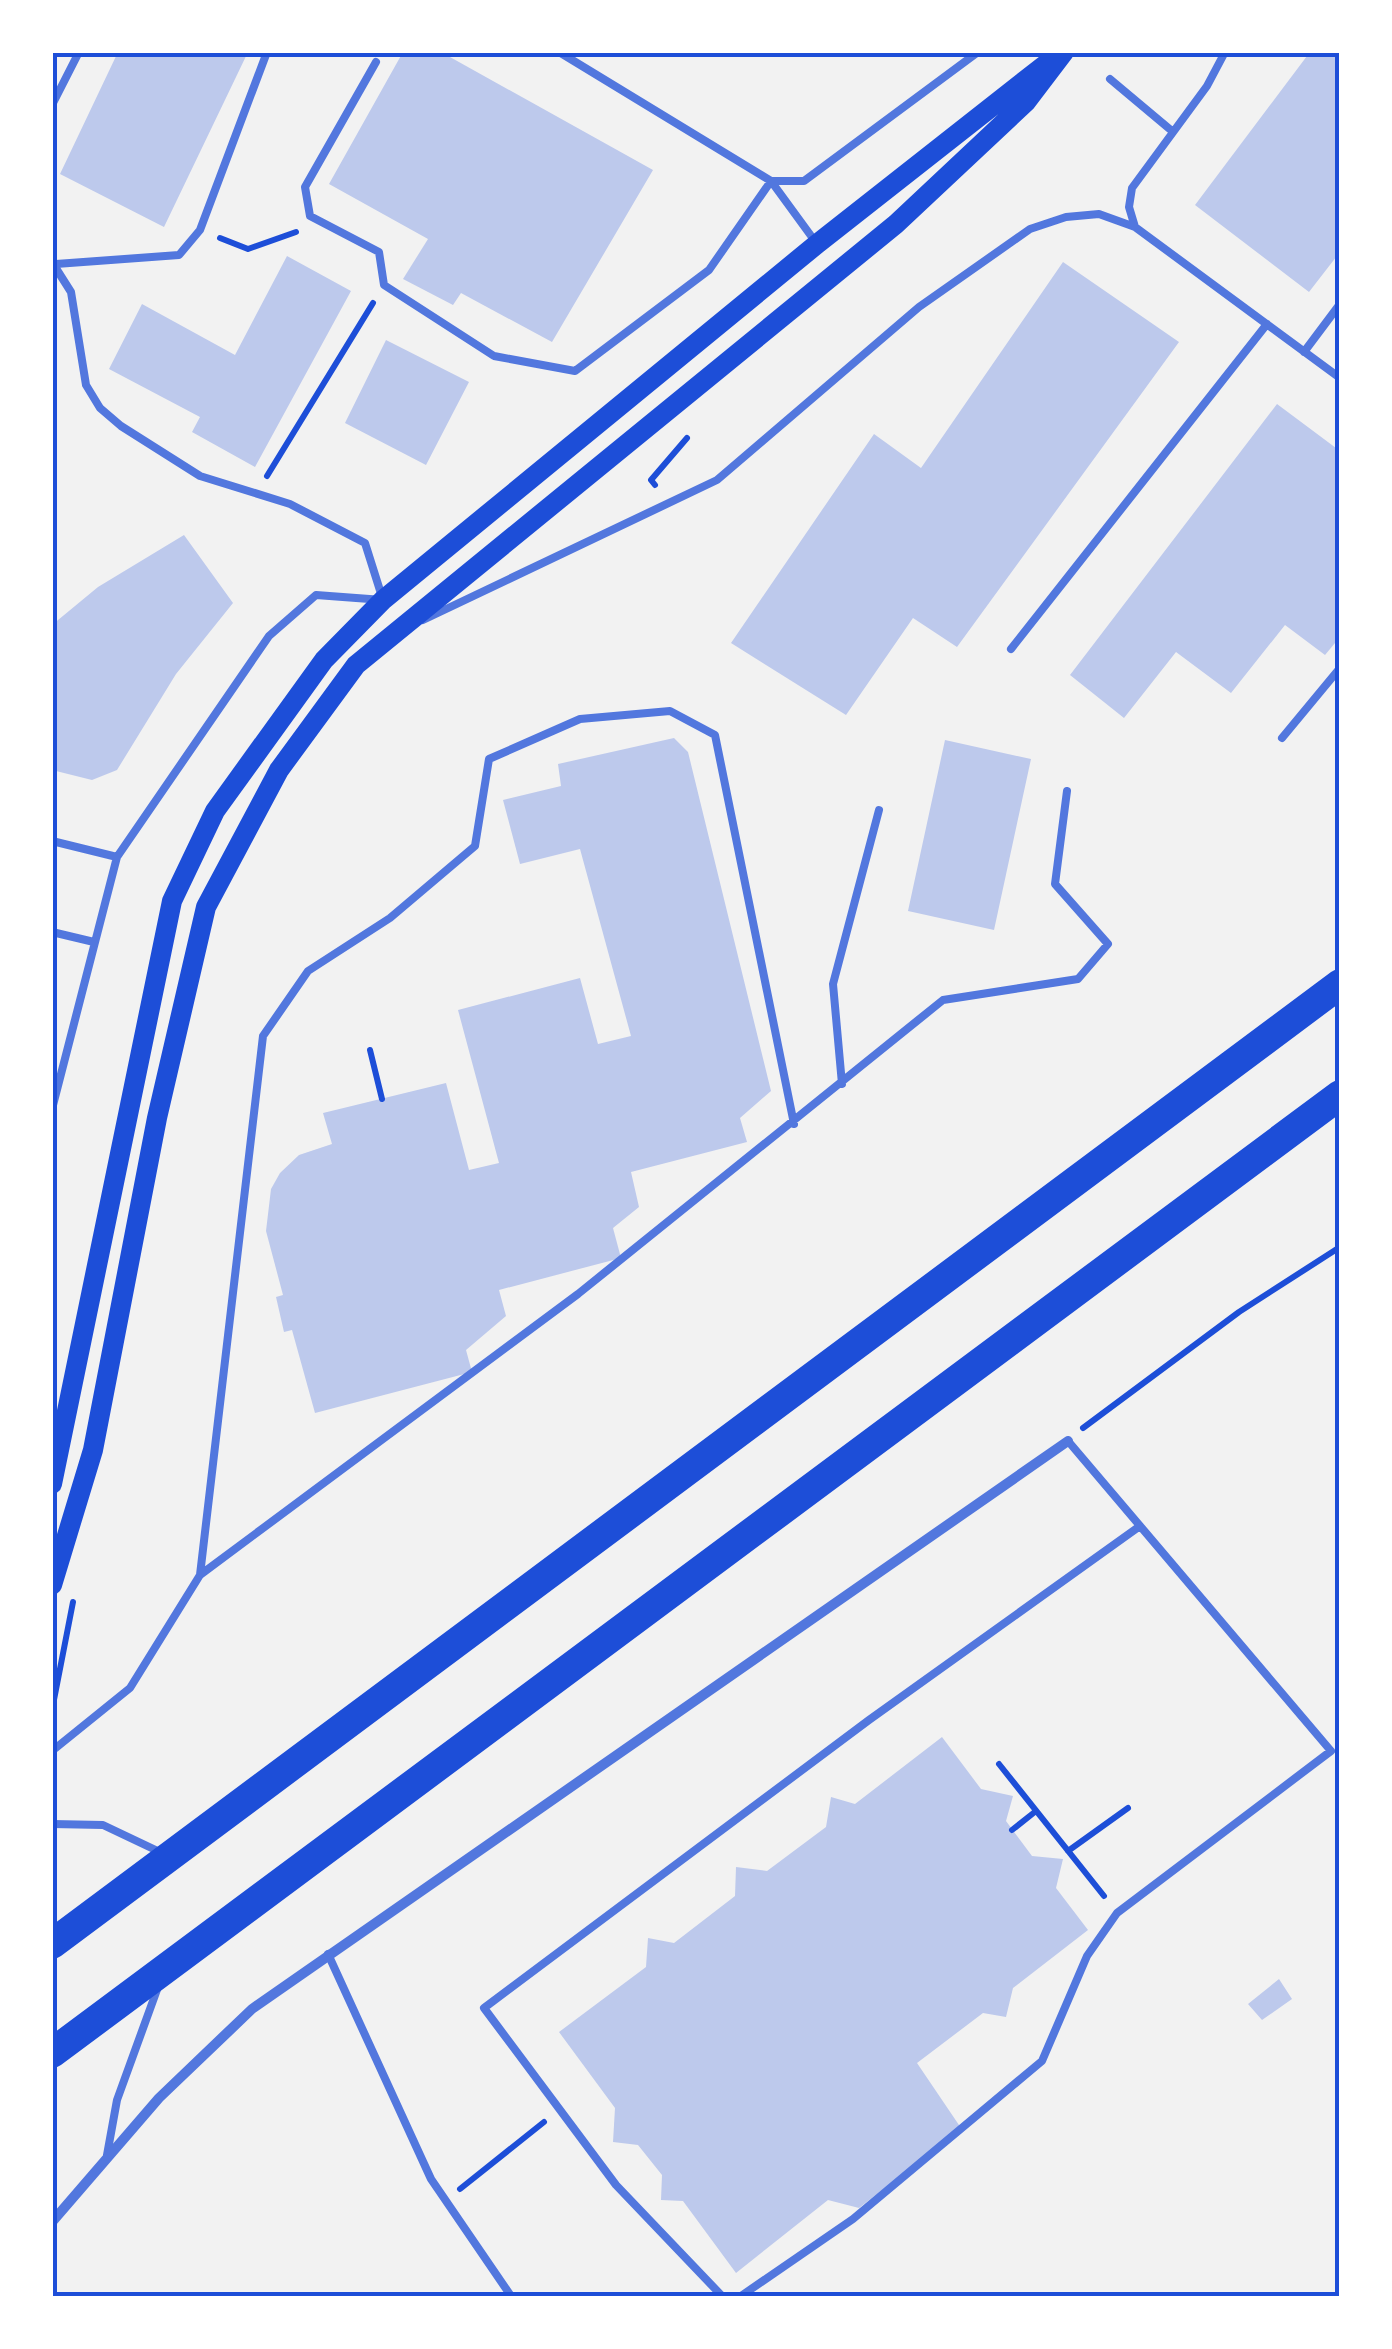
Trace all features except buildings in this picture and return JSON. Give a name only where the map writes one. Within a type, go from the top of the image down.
[{"type":"highway","points":[[52,1944],[1340,984]]},
{"type":"highway","points":[[52,2054],[1340,1095]]},
{"type":"main road","points":[[52,1484],[172,901],[215,811],[324,660],[383,600],[816,244],[1062,52]]},
{"type":"main road","points":[[52,1585],[93,1450],[157,1118],[206,907],[279,770],[356,665],[896,224],[1026,102],[1062,52]]},
{"type":"main road","points":[[809,298],[816,244]]},
{"type":"street","points":[[52,2222],[203,2054],[252,2009],[1068,1441]]},
{"type":"lane","points":[[52,106],[79,52]]},
{"type":"lane","points":[[52,1109],[117,856],[269,636],[316,594],[383,600],[365,543],[290,504],[200,476],[121,426],[100,408],[86,385],[71,292],[54,263],[179,255],[200,230],[268,52]]},
{"type":"lane","points":[[559,52],[771,181],[816,244]]},
{"type":"lane","points":[[771,181],[804,182],[978,52]]},
{"type":"lane","points":[[1135,226],[1130,207],[1132,188],[1208,86],[1225,52]]},
{"type":"lane","points":[[376,62],[305,188],[310,216],[379,252],[384,285],[494,356],[575,371],[709,270],[771,181]]},
{"type":"lane","points":[[1110,78],[1172,131]]},
{"type":"lane","points":[[392,635],[716,480],[918,307],[1030,229],[1066,216],[1100,214],[1135,226],[1340,378]]},
{"type":"lane","points":[[1304,352],[1340,304]]},
{"type":"lane","points":[[1011,649],[1267,324]]},
{"type":"lane","points":[[1282,738],[1340,668]]},
{"type":"lane","points":[[200,1575],[262,1036],[308,971],[390,918],[475,846],[489,759],[580,719],[670,711],[715,735],[794,1124]]},
{"type":"lane","points":[[52,1751],[130,1688],[200,1575],[578,1294],[794,1124],[943,1000],[1078,980],[1108,944],[1055,884],[1067,791]]},
{"type":"lane","points":[[842,1084],[833,984],[879,810]]},
{"type":"lane","points":[[52,841],[117,856]]},
{"type":"lane","points":[[52,932],[94,942]]},
{"type":"lane","points":[[741,2296],[853,2219],[1042,2060],[1087,1956],[1117,1913],[1331,1750],[1068,1441]]},
{"type":"lane","points":[[722,2296],[616,2185],[484,2008],[869,1720],[1140,1526]]},
{"type":"lane","points":[[52,1824],[103,1826],[170,1857]]},
{"type":"lane","points":[[328,1954],[423,2163],[511,2296]]},
{"type":"lane","points":[[106,2161],[116,2100],[162,1974]]},
{"type":"path","points":[[200,230],[248,249],[293,236],[310,216]]},
{"type":"path","points":[[255,496],[358,328]]},
{"type":"path","points":[[672,455],[687,438]]},
{"type":"path","points":[[370,1050],[382,1099]]},
{"type":"path","points":[[1068,1441],[1238,1312],[1340,1247]]},
{"type":"path","points":[[52,1710],[77,1584]]},
{"type":"path","points":[[999,1764],[1117,1913]]},
{"type":"path","points":[[1068,1851],[1128,1808]]},
{"type":"path","points":[[1012,1830],[1036,1811]]},
{"type":"path","points":[[446,2200],[560,2109]]}]
